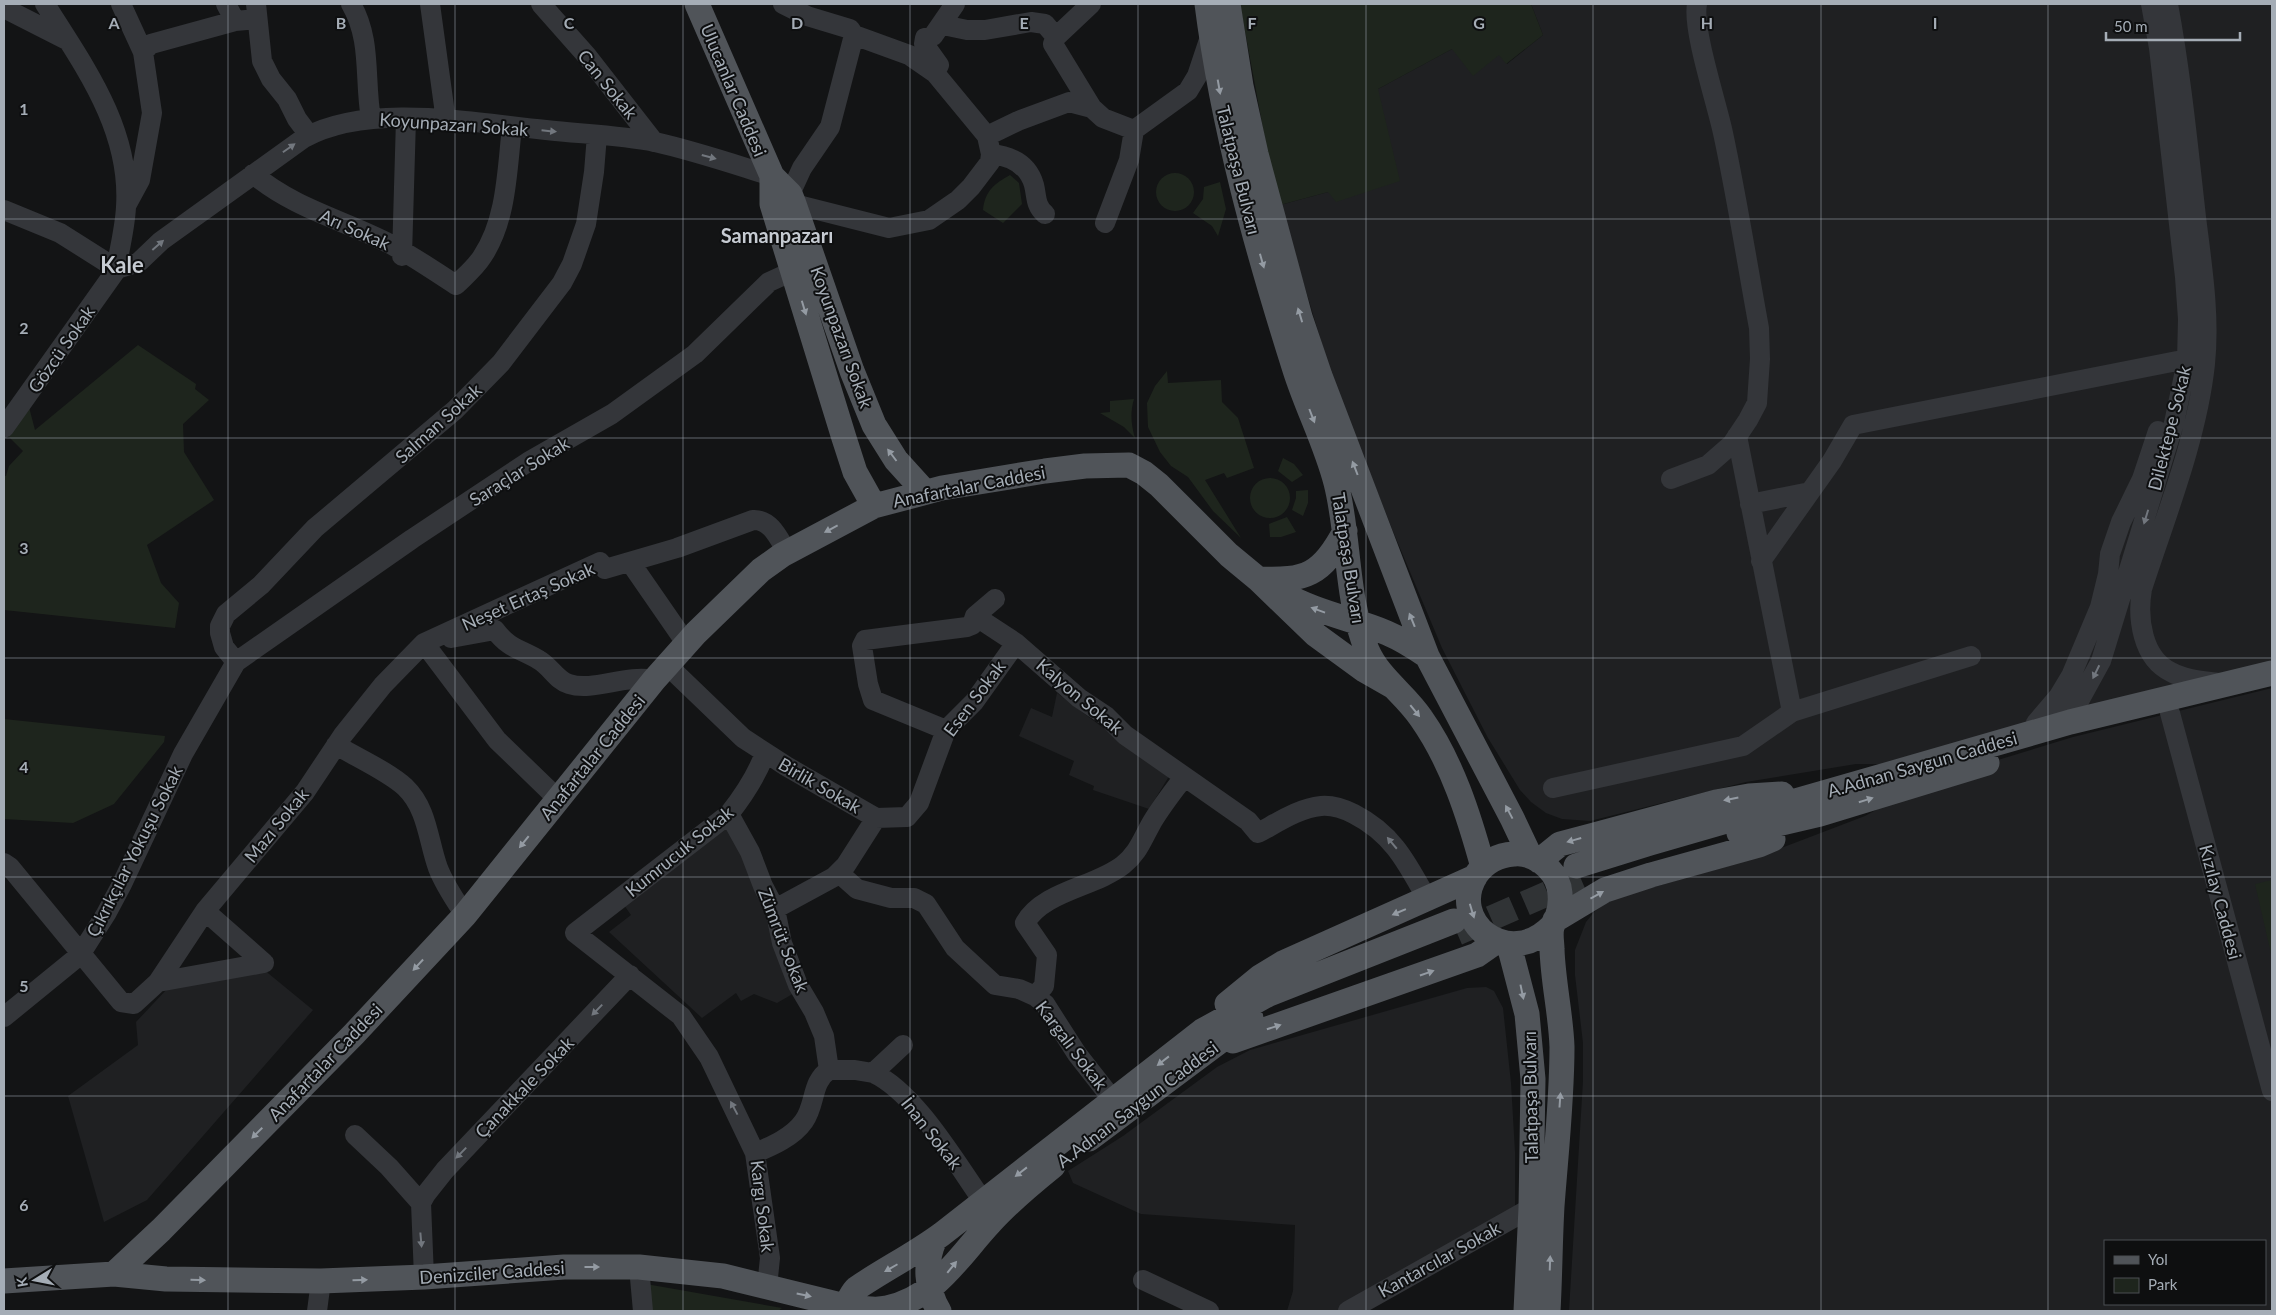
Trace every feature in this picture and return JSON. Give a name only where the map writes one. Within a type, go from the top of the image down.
[{"type":"main road","name":"Ulucanlar Caddesi","points":[[697,4],[772,176]]},
{"type":"main road","name":"Talatpaşa Bulvarı","points":[[1207,4],[1219,90],[1249,215],[1299,380],[1332,469],[1345,532],[1357,623],[1368,652],[1392,686],[1406,699],[1422,719],[1445,761],[1463,804],[1479,872]]},
{"type":"main road","name":"Talatpaşa Bulvarı","points":[[1228,4],[1256,154],[1300,317],[1320,376],[1427,656],[1534,858],[1548,867],[1558,885],[1560,907],[1553,923],[1554,977],[1562,1044],[1562,1080],[1552,1208],[1548,1311]]},
{"type":"main road","name":"Koyunpazarı Sokak","points":[[772,176],[792,199],[852,371],[874,425],[896,460],[925,492]]},
{"type":"main road","name":"Koyunpazarı Sokak","points":[[772,176],[772,204],[855,472],[874,506]]},
{"type":"main road","name":"Anafartalar Caddesi","points":[[114,1274],[161,1230],[354,1034],[465,915],[660,672],[686,643],[761,570],[787,552],[874,506],[925,492],[1077,467],[1129,465],[1144,473],[1160,486],[1229,555],[1258,579]]},
{"type":"main road","points":[[1258,579],[1283,580],[1306,574],[1323,565],[1332,555],[1345,532]]},
{"type":"main road","points":[[1258,579],[1304,606],[1385,632],[1427,656]]},
{"type":"main road","points":[[1258,579],[1316,635],[1364,670],[1392,686]]},
{"type":"main road","name":"A.Adnan Saygun Caddesi","points":[[1578,872],[1662,854],[1817,804],[2037,727],[2272,673]]},
{"type":"main road","name":"A.Adnan Saygun Caddesi","points":[[1817,804],[2073,737],[2272,688]]},
{"type":"main road","points":[[1207,1040],[1228,1002],[1260,977],[1283,963],[1427,900],[1479,872],[1493,859],[1505,854],[1517,854],[1534,858],[1560,844],[1716,802],[1774,794],[1817,804]]},
{"type":"main road","points":[[1479,872],[1470,888],[1469,901],[1477,925],[1486,935],[1503,943],[1521,945],[1544,935],[1553,923],[1605,890],[1758,845],[1785,834],[1817,804]]},
{"type":"main road","name":"A.Adnan Saygun Caddesi","points":[[1207,1040],[1045,1173],[992,1221],[948,1273],[930,1288],[887,1308],[850,1310],[855,1290],[935,1239],[1113,1100],[1207,1040],[1249,1019],[1456,927]]},
{"type":"main road","name":"Talatpaşa Bulvarı","points":[[1503,943],[1527,1014],[1531,1047],[1533,1079],[1531,1208],[1526,1311]]},
{"type":"main road","points":[[1207,1040],[1477,955],[1503,943]]},
{"type":"main road","points":[[161,1230],[157,1244],[156,1259],[158,1268],[166,1280]]},
{"type":"main road","points":[[935,1239],[927,1263],[930,1288],[939,1311]]},
{"type":"main road","name":"Denizciler Caddesi","points":[[114,1274],[166,1280],[321,1281],[424,1277],[564,1267],[639,1267],[723,1276],[850,1310]]},
{"type":"main road","points":[[4,1281],[114,1274]]},
{"type":"street","points":[[45,4],[96,84],[110,115],[125,170],[126,206],[116,268],[118,270]]},
{"type":"street","points":[[121,4],[143,52],[152,113],[140,180],[126,206]]},
{"type":"street","points":[[351,4],[360,22],[366,43],[371,119]]},
{"type":"street","points":[[430,4],[446,121]]},
{"type":"street","name":"Can Sokak","points":[[541,4],[586,56],[654,142]]},
{"type":"street","points":[[783,4],[807,16],[850,30],[854,35],[909,55],[935,73],[989,145],[1024,166],[1033,183],[1038,207],[1045,214]]},
{"type":"street","points":[[935,73],[938,65],[924,44],[925,38],[933,36],[955,4]]},
{"type":"street","points":[[1055,42],[1091,4]]},
{"type":"street","points":[[1670,479],[1708,465],[1732,444],[1756,404],[1760,359],[1759,328],[1723,135],[1700,39],[1697,4]]},
{"type":"street","points":[[2037,727],[2071,676],[2100,607],[2110,554],[2120,522],[2142,479],[2170,394],[2178,361],[2177,312],[2154,92],[2141,4]]},
{"type":"street","name":"Dilektepe Sokak","points":[[2037,727],[2076,706],[2088,688],[2101,661],[2174,423],[2187,361],[2188,319],[2185,277],[2166,102],[2150,4]]},
{"type":"street","name":"Dilektepe Sokak","points":[[2168,4],[2187,136],[2203,277],[2206,340],[2204,372],[2193,429],[2142,589],[2140,602],[2141,621],[2144,638],[2160,666],[2172,673],[2188,678],[2227,684]]},
{"type":"street","points":[[2180,4],[2189,65],[2213,289],[2214,346],[2202,423],[2149,591],[2147,608],[2151,638],[2160,653],[2170,665],[2184,669]]},
{"type":"street","points":[[4,8],[68,40]]},
{"type":"street","points":[[143,52],[151,44],[230,12],[256,11],[262,61],[271,79],[287,99],[297,119],[309,135]]},
{"type":"street","points":[[943,24],[967,30],[985,30],[1031,22],[1045,24],[1078,88],[1092,108],[1103,118],[1134,130]]},
{"type":"street","points":[[1105,223],[1129,160],[1134,130],[1188,91],[1197,76],[1210,34]]},
{"type":"street","points":[[854,35],[830,127],[802,168],[792,199],[889,228],[929,220],[943,212],[971,187],[990,162],[989,145]]},
{"type":"street","points":[[989,145],[1018,121],[1070,102],[1092,108]]},
{"type":"street","name":"Koyunpazarı Sokak","points":[[118,270],[138,262],[161,242],[309,135],[328,126],[344,122],[371,119],[446,121],[654,142],[772,176]]},
{"type":"street","points":[[402,254],[411,211],[406,198],[406,119]]},
{"type":"street","name":"Arı Sokak","points":[[253,174],[266,185],[300,204],[402,254],[456,285],[482,257],[494,232],[506,182],[512,127]]},
{"type":"street","name":"Salman Sokak","points":[[236,662],[224,647],[220,633],[226,614],[261,585],[315,528],[462,404],[501,364],[562,283],[572,264],[586,224],[597,136]]},
{"type":"street","points":[[4,210],[60,233],[118,270]]},
{"type":"street","name":"Gözcü Sokak","points":[[4,428],[118,270]]},
{"type":"street","name":"Saraçlar Sokak","points":[[236,662],[412,539],[528,462],[612,414],[694,354],[769,282],[793,270]]},
{"type":"street","points":[[1761,560],[1810,492],[1853,425],[2178,361]]},
{"type":"street","points":[[1736,436],[1792,712]]},
{"type":"street","points":[[1750,504],[1810,492]]},
{"type":"street","name":"Neşet Ertaş Sokak","points":[[424,643],[600,562],[606,569],[677,548],[753,520],[761,520],[767,523],[787,552]]},
{"type":"street","points":[[630,562],[686,643]]},
{"type":"street","points":[[946,730],[874,700],[868,684],[862,646],[866,640],[972,625],[976,616],[995,599]]},
{"type":"street","name":"Kalyon Sokak","points":[[976,616],[1016,643],[1079,698],[1106,716],[1125,735],[1248,821],[1258,833],[1308,809],[1330,806],[1350,812],[1374,825],[1395,846],[1427,900]]},
{"type":"street","points":[[559,800],[497,740],[424,643],[495,630],[508,644],[538,659],[570,685],[641,677],[660,672]]},
{"type":"street","name":"Mazı Sokak","points":[[80,955],[121,1002],[134,1004],[140,1000],[158,982],[205,911],[304,792],[336,745],[383,684],[424,643]]},
{"type":"street","name":"Esen Sokak","points":[[876,818],[886,817],[893,819],[907,817],[914,810],[919,803],[935,764],[946,730],[974,702],[1016,643]]},
{"type":"street","points":[[1552,788],[1743,746],[1792,712],[1971,656]]},
{"type":"street","name":"Çıkrıkçılar Yokuşu Sokak","points":[[4,1017],[80,955],[122,884],[183,754],[236,662]]},
{"type":"street","name":"Birlik Sokak","points":[[660,672],[764,753],[876,818]]},
{"type":"street","name":"Kızılay Caddesi","points":[[2170,713],[2272,1091]]},
{"type":"street","points":[[336,745],[405,787],[416,801],[424,816],[438,869],[445,885],[465,915]]},
{"type":"street","name":"Kumrucuk Sokak","points":[[630,975],[575,933],[729,814],[741,799],[759,769],[764,753]]},
{"type":"street","name":"Kargalı Sokak","points":[[1113,1100],[1077,1054],[1044,1004],[1035,996],[1044,986],[1047,955],[1025,923],[1028,917],[1043,904],[1110,873],[1131,858],[1139,850],[1151,824],[1184,777]]},
{"type":"street","name":"Zümrüt Sokak","points":[[729,814],[750,852],[763,886],[775,909],[782,943],[798,985],[814,1012],[824,1036],[829,1070]]},
{"type":"street","points":[[775,909],[839,873],[876,818]]},
{"type":"street","points":[[4,863],[10,867],[80,955]]},
{"type":"street","points":[[839,873],[857,889],[891,898],[914,898],[926,904],[955,948],[996,985],[1012,986],[1035,996]]},
{"type":"street","points":[[158,982],[264,963],[205,911]]},
{"type":"street","points":[[630,975],[681,1016],[709,1057],[755,1153]]},
{"type":"street","name":"Çanakkale Sokak","points":[[421,1203],[445,1170],[630,975]]},
{"type":"street","points":[[829,1070],[855,1070],[873,1073],[903,1046]]},
{"type":"street","name":"Kargı Sokak","points":[[767,1287],[770,1258],[755,1153],[775,1144],[804,1122],[812,1101],[815,1085],[823,1074],[829,1070]]},
{"type":"street","name":"İnan Sokak","points":[[873,1073],[886,1080],[908,1100],[983,1201]]},
{"type":"street","points":[[355,1135],[421,1203],[424,1277]]},
{"type":"street","name":"Kantarcılar Sokak","points":[[1348,1311],[1531,1208]]},
{"type":"street","points":[[639,1267],[643,1311]]},
{"type":"street","points":[[1143,1280],[1209,1311]]},
{"type":"street","points":[[316,1311],[321,1281]]},
{"type":"shaded area","points":[[1531,4],[2272,4],[2272,673],[1923,764],[1856,764],[1746,782],[1590,821],[1562,819],[1546,813],[1531,802],[1520,790],[1488,738],[1442,648],[1392,529],[1331,374],[1280,205],[1328,192],[1378,89],[1452,49],[1500,55],[1507,64],[1543,35]]},
{"type":"shaded area","points":[[2272,688],[2272,1311],[1569,1311],[1583,1081],[1583,1043],[1575,975],[1575,950],[1586,922],[1595,911],[1610,900],[1763,855],[1865,816],[1929,781],[2073,737]]},
{"type":"shaded area","points":[[1057,693],[1126,745],[1171,773],[1149,809],[1093,790],[1094,786],[1069,775],[1074,761],[1019,736],[1031,708],[1052,717]]},
{"type":"shaded area","points":[[725,821],[747,856],[796,992],[777,1003],[754,994],[741,1001],[736,993],[702,1018],[609,932],[631,915],[624,905]]},
{"type":"shaded area","points":[[263,969],[313,1010],[147,1200],[104,1222],[68,1096],[138,1045],[136,1022],[168,988]]},
{"type":"shaded area","points":[[1486,987],[1494,991],[1503,1008],[1511,1083],[1515,1152],[1515,1217],[1348,1311],[1287,1311],[1293,1291],[1295,1225],[1141,1214],[1073,1183],[1068,1171],[1123,1136],[1217,1067],[1250,1050],[1467,988]]},
{"type":"green space","points":[[1240,4],[1531,4],[1543,35],[1506,64],[1499,55],[1473,76],[1452,49],[1378,89],[1400,181],[1336,202],[1328,192],[1280,205],[1267,150]]},
{"type":"green space","points":[[1175,173],[1188,179],[1194,192],[1188,205],[1175,211],[1162,205],[1156,192],[1162,179]]},
{"type":"green space","points":[[1010,175],[1019,183],[1022,204],[1003,223],[983,210],[984,203],[991,189]]},
{"type":"green space","points":[[1220,182],[1226,209],[1218,236],[1212,226],[1193,213],[1203,199],[1204,187]]},
{"type":"green space","points":[[138,345],[196,384],[195,389],[209,400],[183,424],[184,452],[214,500],[147,545],[161,583],[179,603],[175,628],[4,610],[4,476],[6,476],[9,466],[23,451],[7,435],[29,407],[35,430]]},
{"type":"green space","points":[[1167,371],[1168,383],[1221,380],[1222,402],[1238,418],[1254,468],[1227,478],[1224,473],[1205,480],[1241,538],[1213,511],[1188,477],[1171,466],[1160,452],[1148,427],[1147,403],[1155,386]]},
{"type":"green space","points":[[1134,399],[1132,418],[1135,438],[1124,427],[1100,413],[1110,412],[1110,401]]},
{"type":"green space","points":[[1283,458],[1294,464],[1303,475],[1292,482],[1278,471]]},
{"type":"green space","points":[[1274,478],[1281,481],[1287,487],[1290,498],[1289,506],[1281,515],[1274,518],[1266,518],[1259,515],[1251,506],[1250,494],[1253,487],[1262,479]]},
{"type":"green space","points":[[1308,490],[1308,503],[1303,516],[1292,510],[1296,491]]},
{"type":"green space","points":[[1287,517],[1296,532],[1281,537],[1270,537],[1269,524]]},
{"type":"green space","points":[[4,719],[165,736],[164,742],[114,804],[73,823],[4,819]]},
{"type":"green space","points":[[2272,880],[2272,958],[2255,884]]},
{"type":"green space","points":[[646,1284],[782,1308],[778,1311],[650,1311]]},
{"type":"tunnel","points":[[1457,933],[1581,879]]},
{"type":"district","name":"Samanpazarı","points":[[777,235]]},
{"type":"district","name":"Kale","points":[[122,264]]}]
